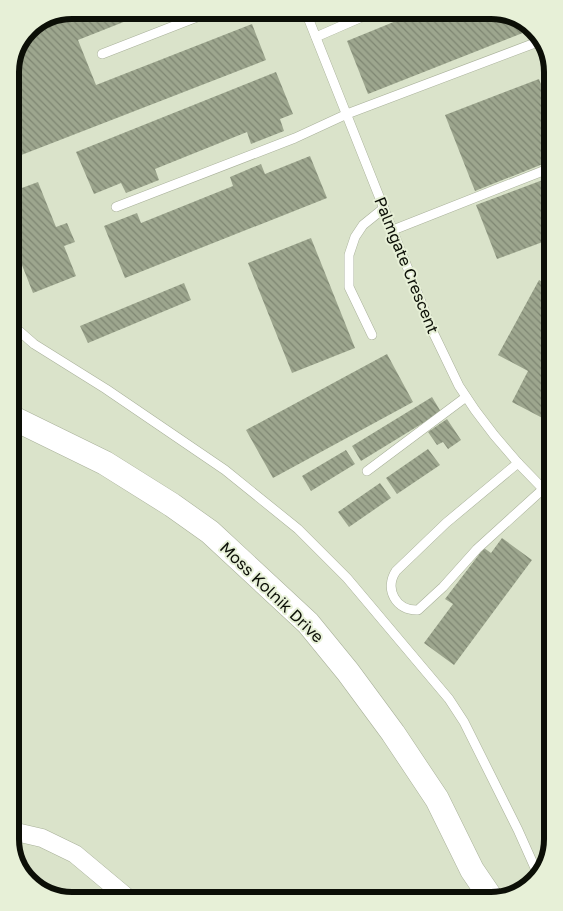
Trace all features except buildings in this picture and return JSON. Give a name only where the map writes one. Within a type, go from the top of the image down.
[{"type":"main road","name":"Moss Kolnik Drive","points":[[19,421],[105,463],[172,505],[210,532],[308,623],[348,672],[437,799],[472,870],[487,892]]},
{"type":"main road","name":"Moss Kolnik Drive","points":[[472,870],[475,892]]},
{"type":"street","points":[[19,833],[42,838],[75,854],[120,892]]},
{"type":"lane","points":[[102,54],[192,19]]},
{"type":"lane","name":"Palmgate Crescent","points":[[309,19],[433,332],[459,386],[474,410],[542,490]]},
{"type":"lane","points":[[316,37],[357,19]]},
{"type":"lane","points":[[116,207],[295,138],[346,114],[536,43]]},
{"type":"lane","points":[[393,230],[544,171]]},
{"type":"lane","points":[[372,335],[349,287],[349,255],[355,237],[363,225],[384,208]]},
{"type":"lane","points":[[19,331],[34,344],[106,389],[225,470],[298,529],[348,578],[449,699],[464,722],[535,869]]},
{"type":"lane","points":[[367,471],[466,397]]},
{"type":"lane","points":[[518,463],[446,523],[396,570],[391,578],[390,585],[400,606],[408,610],[418,610],[443,587],[477,549],[542,490]]}]
